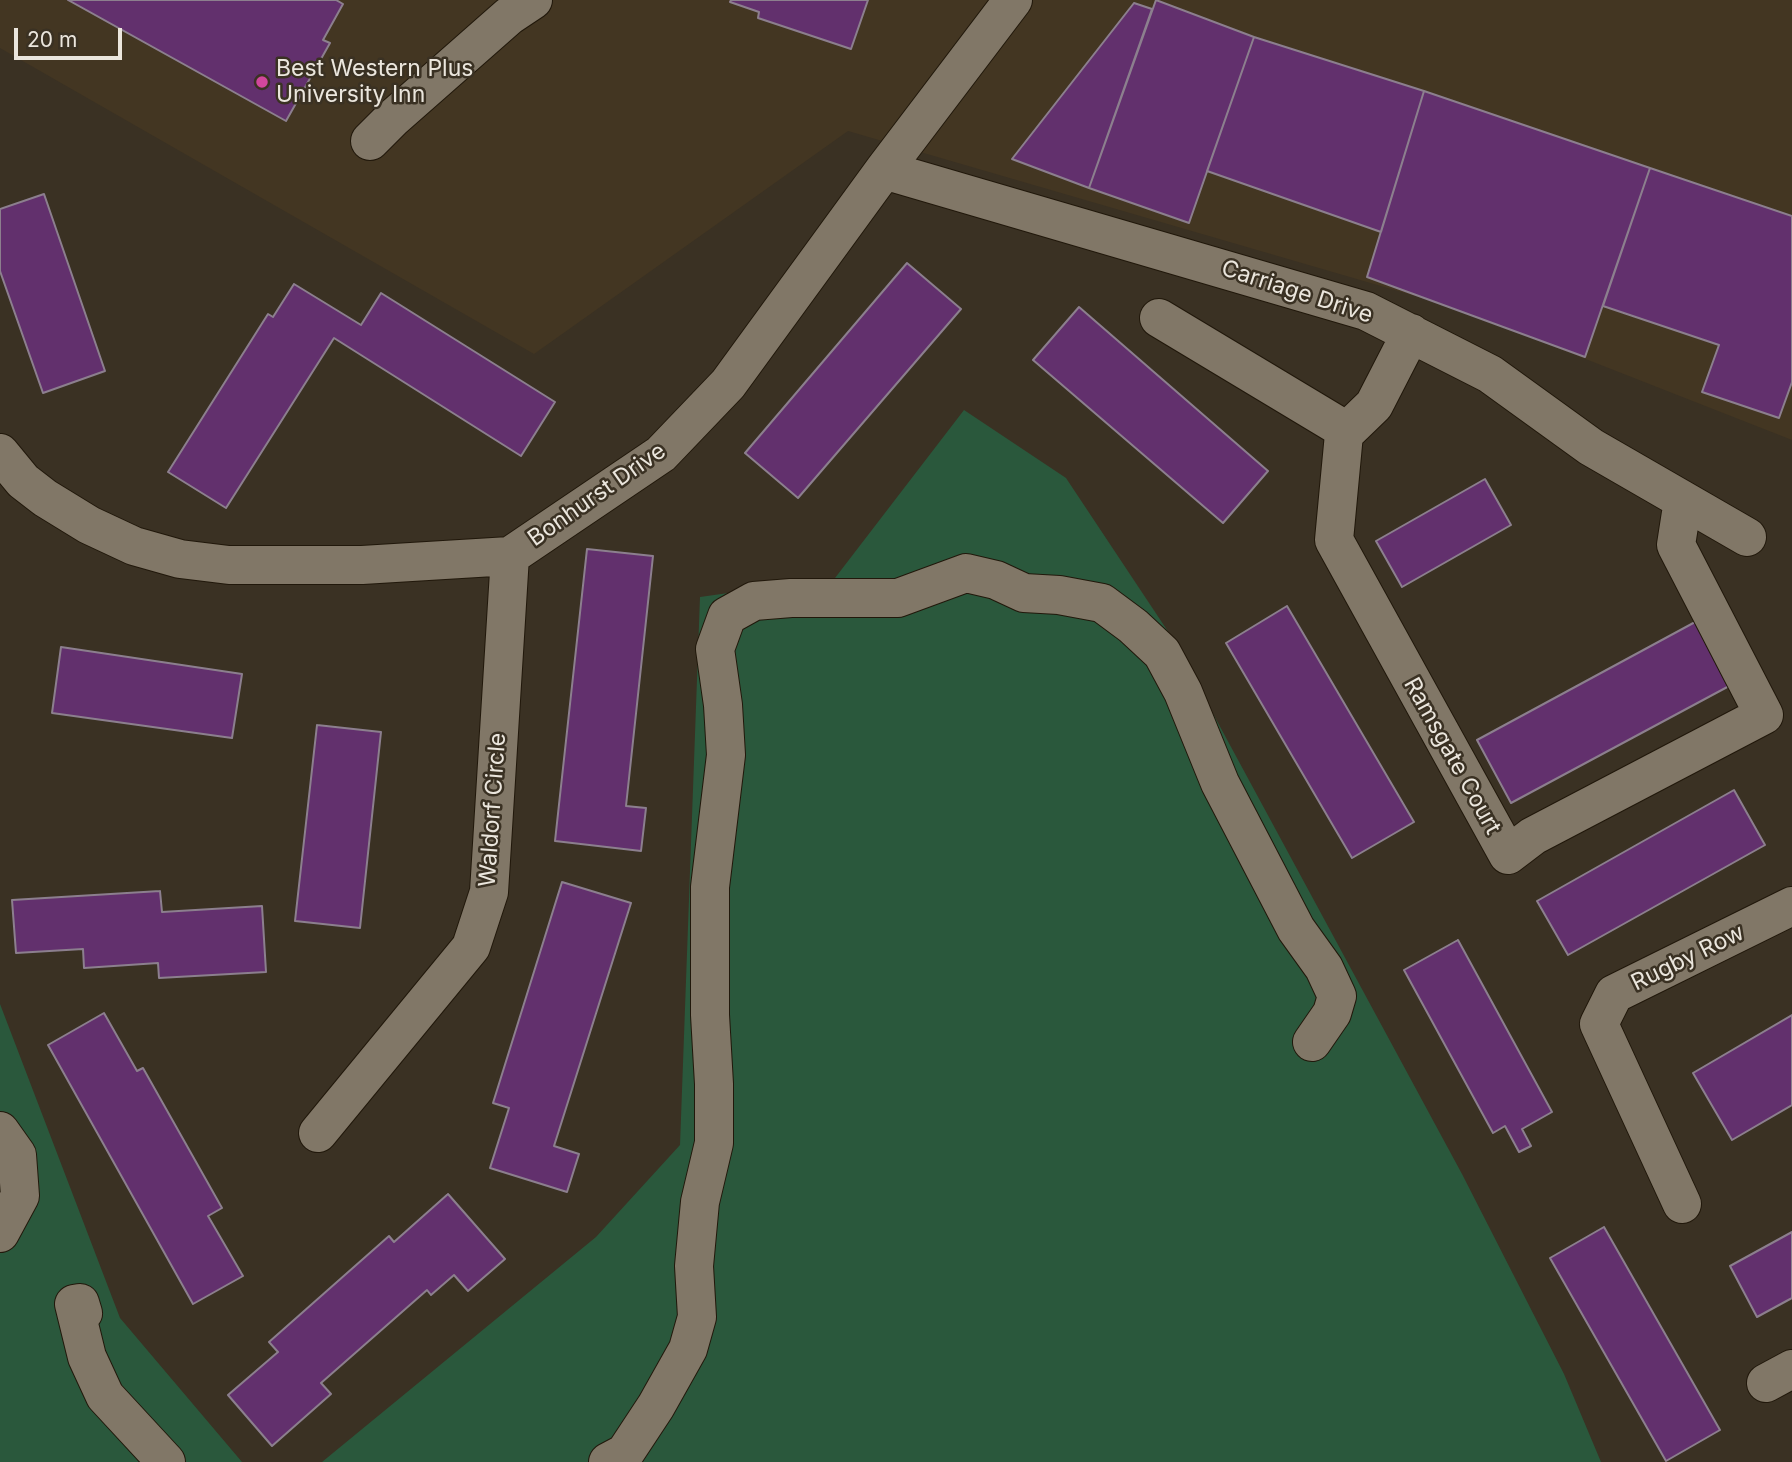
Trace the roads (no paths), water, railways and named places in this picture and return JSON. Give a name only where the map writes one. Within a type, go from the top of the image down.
[{"type":"street","points":[[370,141],[490,33],[533,0]]},
{"type":"street","name":"Bonhurst Drive","points":[[0,453],[23,481],[89,525],[134,546],[180,559],[229,565],[362,565],[510,556],[661,454],[728,384],[884,170],[1013,0]]},
{"type":"street","name":"Carriage Drive","points":[[884,170],[1366,311],[1490,374],[1591,447],[1747,537]]},
{"type":"street","points":[[1159,318],[1336,425],[1344,434],[1374,405],[1411,333]]},
{"type":"street","name":"Ramsgate Court","points":[[1344,434],[1334,540],[1508,855],[1532,836],[1764,715],[1676,545],[1683,500]]},
{"type":"street","name":"Waldorf Circle","points":[[318,1133],[471,947],[489,892],[510,556]]},
{"type":"street","points":[[608,1462],[625,1453],[656,1406],[688,1349],[697,1317],[694,1266],[699,1202],[715,1143],[710,1016],[710,887],[726,755],[723,705],[715,649],[727,616],[754,601],[791,598],[898,598],[966,573],[996,580],[1024,593],[1059,595],[1102,603],[1133,626],[1162,653],[1183,692],[1220,783],[1296,929],[1324,968],[1337,996],[1332,1013],[1312,1042]]},
{"type":"street","name":"Rugby Row","points":[[1682,1204],[1598,1024],[1614,994],[1792,906]]},
{"type":"street","points":[[0,1131],[17,1155],[20,1196],[0,1233]]},
{"type":"street","points":[[78,1319],[87,1357],[105,1396],[166,1462]]},
{"type":"place","name":"Best Western Plus University Inn","points":[[262,82]]}]
